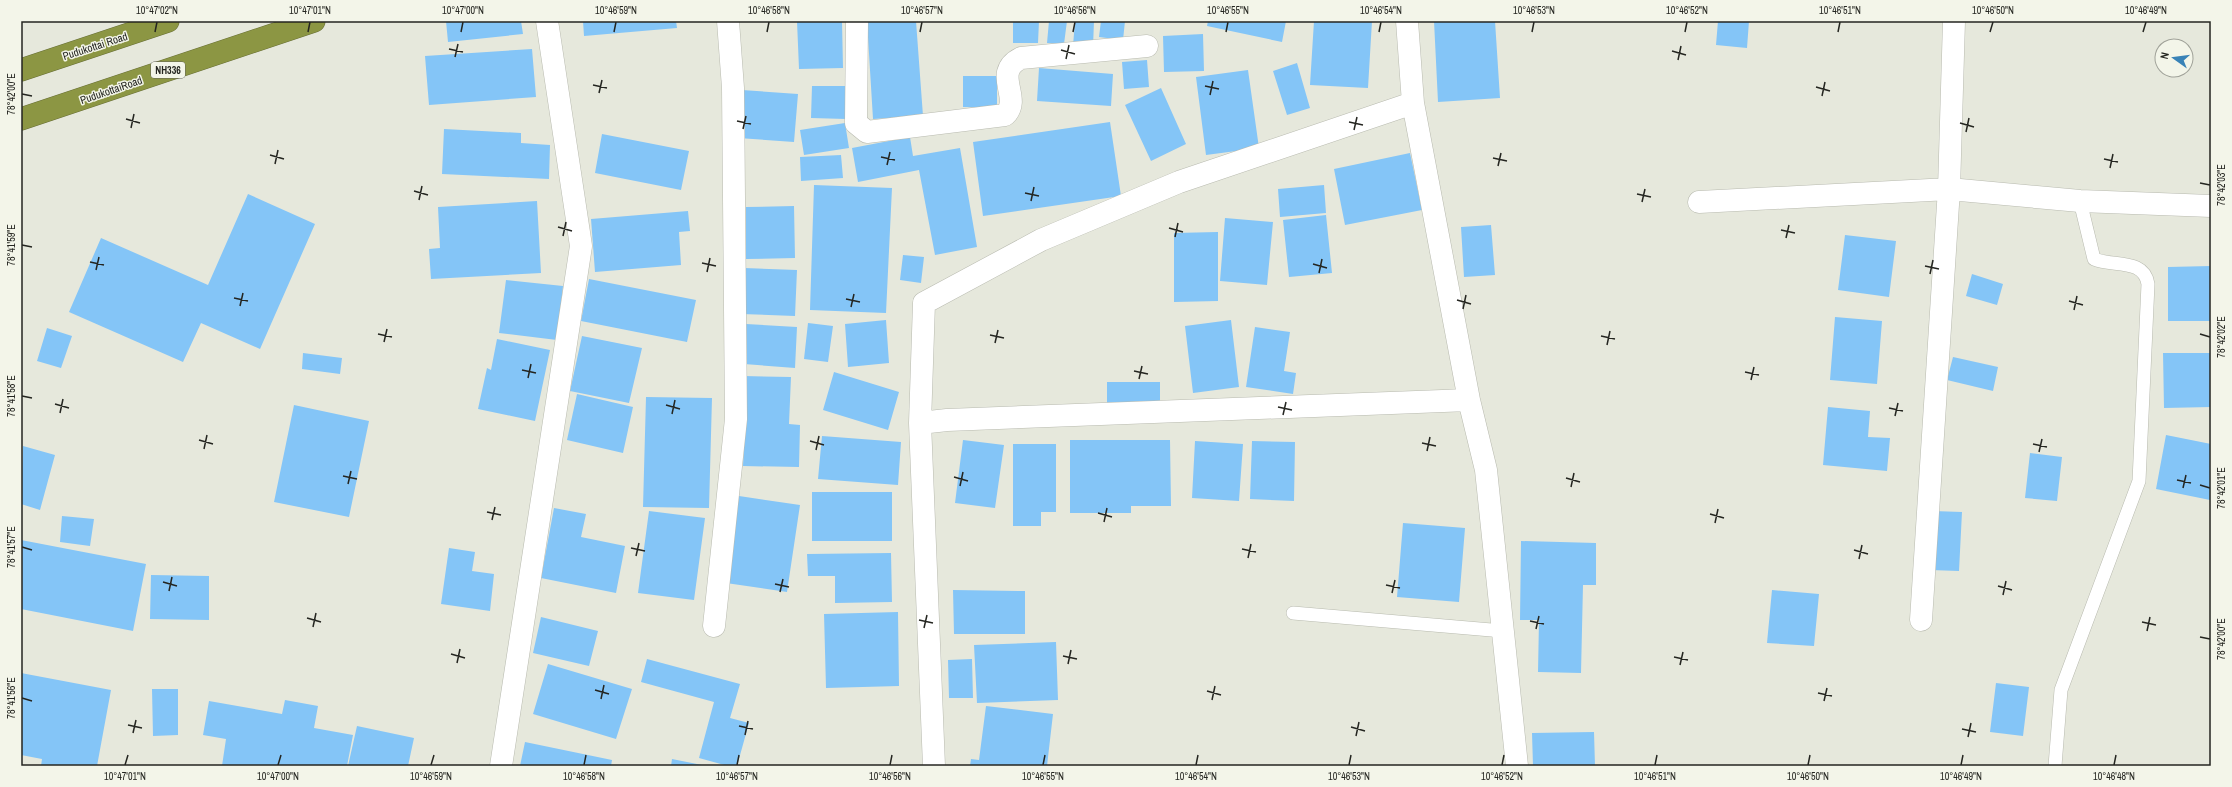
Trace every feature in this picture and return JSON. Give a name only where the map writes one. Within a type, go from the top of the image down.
[{"type":"highway","name":"Pudukottai Road","points":[[21,70],[168,21]]},
{"type":"highway","name":"PudukottaiRoad","points":[[21,119],[314,21]]},
{"type":"street","points":[[501,766],[581,246],[547,21]]},
{"type":"street","points":[[714,626],[736,419],[733,88],[728,21]]},
{"type":"street","points":[[857,21],[856,123],[867,132],[1005,115],[1010,106],[1007,77],[1008,69],[1011,64],[1021,58],[1147,46]]},
{"type":"street","points":[[1407,21],[1413,103],[1470,400],[1486,470],[1517,766]]},
{"type":"street","points":[[1921,620],[1949,189],[1954,21]]},
{"type":"street","points":[[934,766],[920,423],[924,303],[1041,240],[1179,182],[1413,103]]},
{"type":"street","points":[[1699,202],[1949,189],[2080,201],[2211,206]]},
{"type":"street","points":[[920,423],[947,420],[1470,400]]},
{"type":"lane","points":[[2055,766],[2061,690],[2139,482],[2148,284],[2145,273],[2139,268],[2094,259],[2080,201]]},
{"type":"lane","points":[[1293,613],[1503,631]]},
{"type":"building","points":[[446,21],[521,21],[523,34],[448,42]]},
{"type":"building","points":[[583,21],[676,21],[677,28],[584,36]]},
{"type":"building","points":[[797,21],[842,21],[843,68],[799,69]]},
{"type":"building","points":[[867,21],[916,21],[923,116],[873,119]]},
{"type":"building","points":[[1013,21],[1039,21],[1038,43],[1013,43]]},
{"type":"building","points":[[1049,21],[1067,21],[1064,44],[1047,43]]},
{"type":"building","points":[[1075,21],[1094,21],[1093,47],[1073,46]]},
{"type":"building","points":[[1101,21],[1125,21],[1123,40],[1099,37]]},
{"type":"building","points":[[1208,21],[1286,21],[1282,42],[1207,26]]},
{"type":"building","points":[[1314,21],[1372,21],[1368,88],[1310,85]]},
{"type":"building","points":[[1434,21],[1495,21],[1500,98],[1438,102]]},
{"type":"building","points":[[1718,21],[1749,21],[1747,48],[1716,45]]},
{"type":"building","points":[[1203,34],[1204,71],[1164,72],[1163,36]]},
{"type":"building","points":[[532,49],[536,97],[429,105],[425,56]]},
{"type":"building","points":[[1147,60],[1149,87],[1124,89],[1122,62]]},
{"type":"building","points":[[1297,63],[1310,108],[1287,115],[1273,71]]},
{"type":"building","points":[[1039,68],[1113,74],[1111,106],[1037,101]]},
{"type":"building","points":[[1248,70],[1259,148],[1206,155],[1196,77]]},
{"type":"building","points":[[963,76],[997,76],[997,108],[963,107]]},
{"type":"building","points":[[812,86],[846,86],[846,119],[811,118]]},
{"type":"building","points":[[1161,88],[1186,144],[1151,161],[1125,105]]},
{"type":"building","points":[[742,90],[798,94],[794,142],[738,138]]},
{"type":"building","points":[[1110,122],[1121,196],[983,216],[973,142]]},
{"type":"building","points":[[845,123],[849,148],[804,155],[800,130]]},
{"type":"building","points":[[444,129],[521,133],[521,143],[550,145],[549,179],[442,174]]},
{"type":"building","points":[[602,134],[689,151],[681,190],[595,173]]},
{"type":"building","points":[[910,137],[913,156],[960,148],[977,247],[935,255],[919,170],[858,182],[852,148]]},
{"type":"building","points":[[1410,153],[1422,210],[1345,225],[1334,169]]},
{"type":"building","points":[[841,155],[843,178],[801,181],[800,157]]},
{"type":"building","points":[[814,185],[892,188],[886,313],[810,310]]},
{"type":"building","points":[[1324,185],[1326,213],[1280,217],[1278,189]]},
{"type":"building","points":[[248,194],[315,224],[260,349],[201,323],[183,362],[69,312],[101,238],[208,285]]},
{"type":"building","points":[[537,201],[541,273],[431,279],[429,249],[440,248],[438,207]]},
{"type":"building","points":[[794,206],[795,258],[746,259],[746,207]]},
{"type":"building","points":[[688,211],[690,231],[679,232],[681,265],[595,272],[591,219]]},
{"type":"building","points":[[1326,215],[1332,273],[1289,277],[1283,220]]},
{"type":"building","points":[[1225,218],[1273,222],[1267,285],[1220,281]]},
{"type":"building","points":[[1491,225],[1495,275],[1464,277],[1461,227]]},
{"type":"building","points":[[1218,232],[1218,301],[1174,302],[1174,233]]},
{"type":"building","points":[[1845,235],[1896,241],[1889,297],[1838,290]]},
{"type":"building","points":[[903,255],[924,257],[921,283],[900,280]]},
{"type":"building","points":[[2211,266],[2211,321],[2168,321],[2168,267]]},
{"type":"building","points":[[744,268],[797,270],[795,316],[741,314]]},
{"type":"building","points":[[1972,274],[2003,284],[1997,305],[1966,296]]},
{"type":"building","points":[[589,279],[696,300],[687,342],[581,321]]},
{"type":"building","points":[[506,280],[563,286],[557,340],[499,333]]},
{"type":"building","points":[[1835,317],[1882,321],[1877,384],[1830,380]]},
{"type":"building","points":[[886,320],[889,363],[848,367],[845,324]]},
{"type":"building","points":[[1231,320],[1239,387],[1193,393],[1185,326]]},
{"type":"building","points":[[808,323],[833,326],[828,362],[804,359]]},
{"type":"building","points":[[746,324],[797,327],[795,368],[744,364]]},
{"type":"building","points":[[1255,327],[1290,332],[1284,371],[1296,373],[1293,394],[1246,387]]},
{"type":"building","points":[[47,328],[72,336],[61,368],[37,361]]},
{"type":"building","points":[[582,336],[642,348],[629,403],[570,391]]},
{"type":"building","points":[[497,339],[550,350],[535,421],[478,409],[487,368],[491,370]]},
{"type":"building","points":[[303,353],[342,358],[340,374],[302,369]]},
{"type":"building","points":[[2163,353],[2211,353],[2211,407],[2164,408]]},
{"type":"building","points":[[1953,357],[1998,367],[1993,391],[1947,380]]},
{"type":"building","points":[[834,372],[899,392],[888,430],[823,410]]},
{"type":"building","points":[[743,376],[791,377],[789,424],[800,425],[799,467],[743,466],[746,404]]},
{"type":"building","points":[[1107,382],[1160,382],[1160,408],[1107,408]]},
{"type":"building","points":[[577,394],[633,407],[623,453],[567,440]]},
{"type":"building","points":[[646,397],[712,398],[709,508],[643,507]]},
{"type":"building","points":[[294,405],[369,421],[349,517],[274,502]]},
{"type":"building","points":[[1828,407],[1870,411],[1868,437],[1890,438],[1887,471],[1823,465]]},
{"type":"building","points":[[2166,435],[2211,444],[2210,500],[2156,489]]},
{"type":"building","points":[[822,436],[901,442],[898,485],[818,479]]},
{"type":"building","points":[[963,440],[1004,445],[995,508],[955,503]]},
{"type":"building","points":[[1070,440],[1170,440],[1171,506],[1131,506],[1131,513],[1070,513]]},
{"type":"building","points":[[1195,441],[1243,444],[1239,501],[1192,498]]},
{"type":"building","points":[[1252,441],[1295,442],[1294,501],[1250,499]]},
{"type":"building","points":[[1013,444],[1056,444],[1056,512],[1041,512],[1041,526],[1013,526]]},
{"type":"building","points":[[23,446],[55,455],[40,510],[21,504]]},
{"type":"building","points":[[2030,453],[2062,457],[2057,501],[2025,498]]},
{"type":"building","points":[[812,492],[892,492],[892,541],[812,541]]},
{"type":"building","points":[[739,496],[800,505],[787,592],[726,583]]},
{"type":"building","points":[[554,508],[586,514],[581,537],[625,546],[616,593],[541,578]]},
{"type":"building","points":[[649,511],[705,518],[694,600],[638,593]]},
{"type":"building","points":[[1933,511],[1962,512],[1959,571],[1930,570]]},
{"type":"building","points":[[62,516],[94,519],[90,546],[60,542]]},
{"type":"building","points":[[1403,523],[1465,528],[1459,602],[1397,597]]},
{"type":"building","points":[[21,540],[146,564],[133,631],[21,609]]},
{"type":"building","points":[[1521,541],[1596,543],[1596,585],[1583,585],[1581,673],[1538,672],[1539,620],[1520,620]]},
{"type":"building","points":[[449,548],[475,552],[472,571],[494,574],[490,611],[441,604]]},
{"type":"building","points":[[891,553],[892,602],[835,603],[835,576],[808,576],[807,554]]},
{"type":"building","points":[[151,575],[209,576],[209,620],[150,619]]},
{"type":"building","points":[[953,590],[1025,591],[1025,634],[954,634]]},
{"type":"building","points":[[1772,590],[1819,594],[1814,646],[1767,643]]},
{"type":"building","points":[[898,612],[899,686],[826,688],[824,614]]},
{"type":"building","points":[[541,617],[598,631],[589,666],[533,653]]},
{"type":"building","points":[[1056,642],[1058,700],[977,703],[974,645]]},
{"type":"building","points":[[647,659],[740,684],[730,718],[749,723],[737,766],[728,766],[699,758],[714,702],[641,682]]},
{"type":"building","points":[[972,659],[973,698],[949,698],[948,660]]},
{"type":"building","points":[[548,664],[632,689],[616,739],[533,714]]},
{"type":"building","points":[[21,673],[111,690],[97,766],[41,766],[42,759],[21,755]]},
{"type":"building","points":[[1996,683],[2029,687],[2023,736],[1990,732]]},
{"type":"building","points":[[152,689],[178,689],[178,735],[153,736]]},
{"type":"building","points":[[285,700],[318,706],[314,728],[353,735],[347,766],[222,766],[226,739],[203,735],[209,701],[282,714]]},
{"type":"building","points":[[986,706],[1053,714],[1047,766],[970,766],[971,759],[979,760]]},
{"type":"building","points":[[357,726],[414,738],[408,766],[348,766]]},
{"type":"building","points":[[1594,732],[1595,766],[1533,766],[1532,733]]},
{"type":"building","points":[[525,742],[612,760],[611,766],[520,766]]},
{"type":"building","points":[[672,759],[702,765],[671,766]]}]
